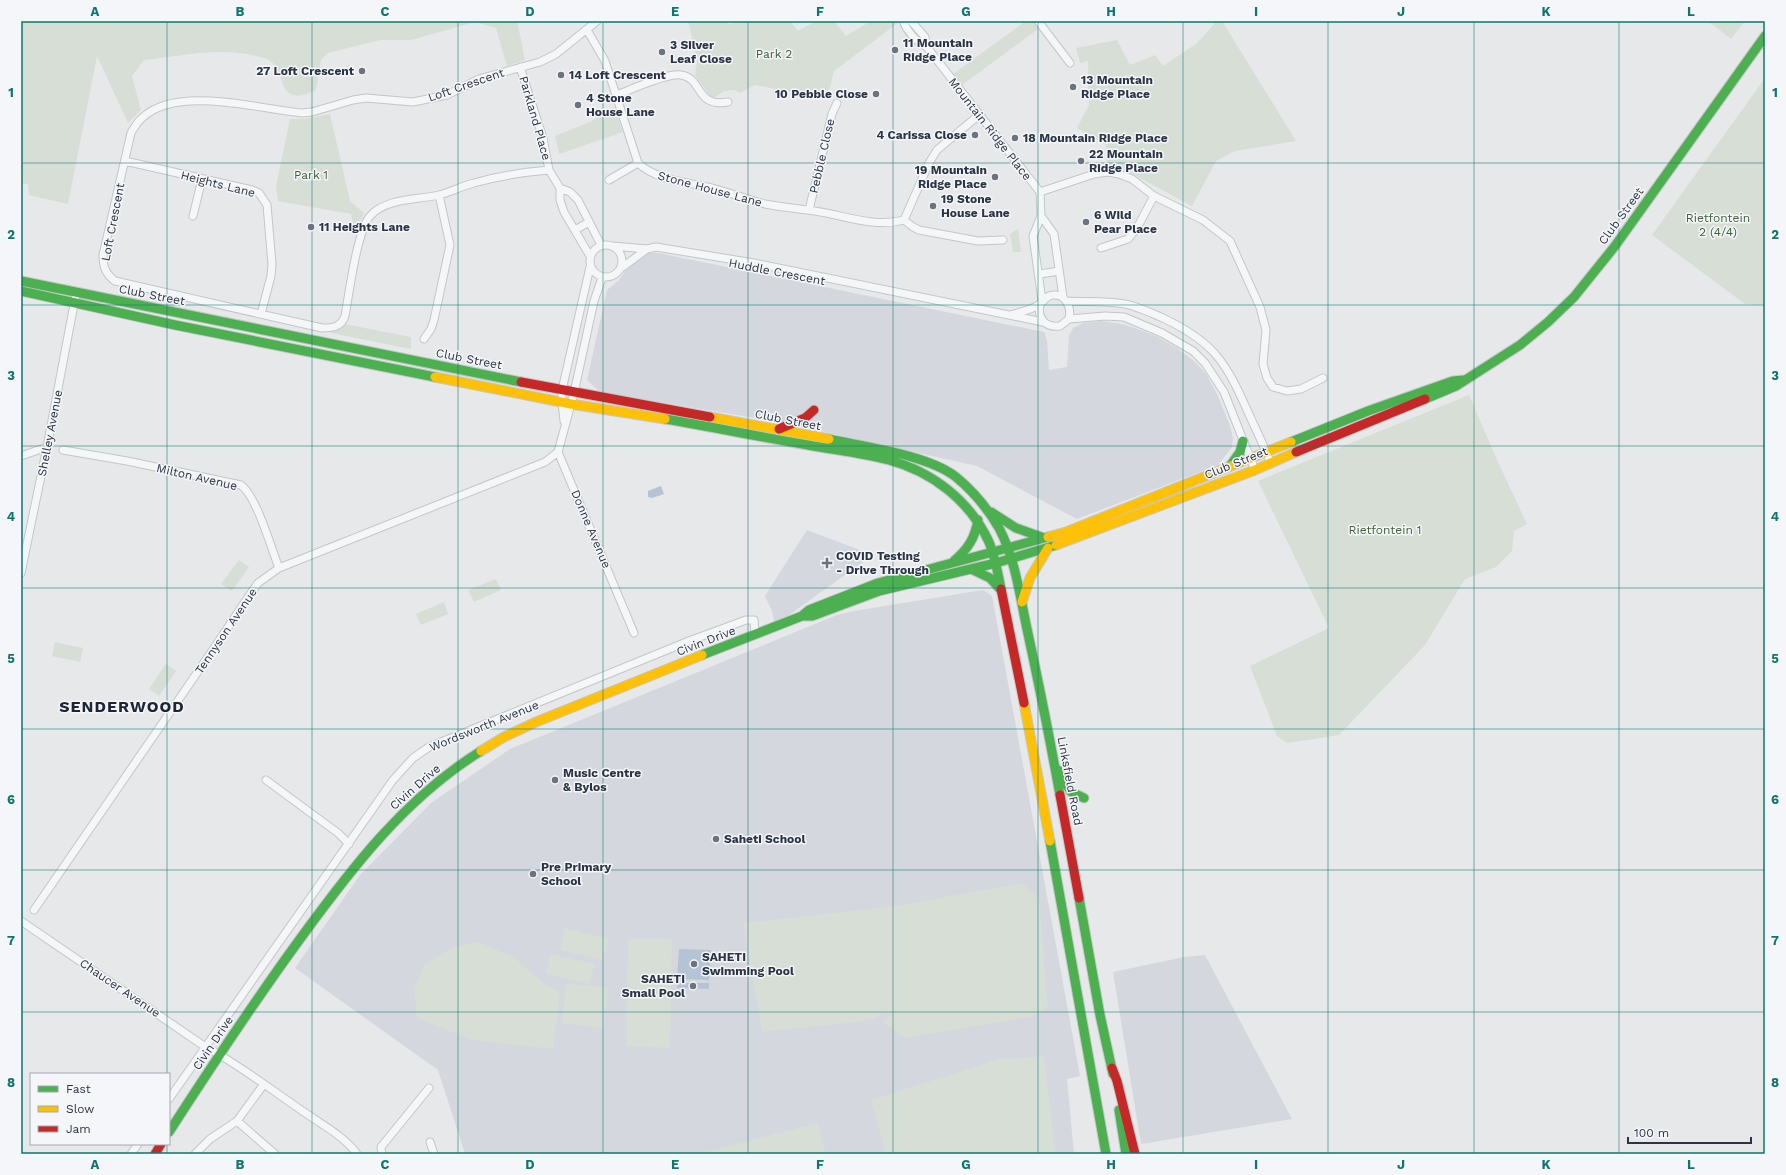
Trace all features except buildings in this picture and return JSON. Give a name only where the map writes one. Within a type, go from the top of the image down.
[{"type":"main road","name":"Club Street","points":[[1011,560],[1048,548],[1255,470],[1270,462],[1456,386],[1520,345],[1548,322],[1574,297],[1614,246],[1765,36]]},
{"type":"main road","name":"Club Street","points":[[21,281],[574,393],[779,429],[914,457]]},
{"type":"main road","name":"Club Street","points":[[21,291],[566,403],[681,422],[889,460],[912,468],[940,482],[952,491],[978,520]]},
{"type":"main road","name":"Club Street","points":[[1008,548],[1045,538],[1077,527],[1252,459],[1266,451],[1431,388],[1453,381],[1466,380]]},
{"type":"main road","points":[[779,429],[806,418],[814,410]]},
{"type":"main road","points":[[1227,469],[1235,461],[1240,452],[1243,441]]},
{"type":"main road","name":"Linksfield Road","points":[[914,457],[943,469],[956,477],[986,507],[1008,548],[1022,603],[1054,762],[1100,1015],[1112,1068],[1126,1154]]},
{"type":"main road","points":[[986,507],[1016,528],[1045,538]]},
{"type":"main road","points":[[978,520],[993,552],[1002,592],[1044,806],[1106,1154]]},
{"type":"main road","points":[[949,564],[964,553],[972,542],[975,537],[978,520]]},
{"type":"main road","name":"Civin Drive","points":[[170,1130],[220,1054],[334,892],[381,835],[415,800],[442,778],[476,754],[531,725],[802,616],[809,610],[867,586],[1008,548]]},
{"type":"main road","points":[[1022,603],[1030,578],[1048,548]]},
{"type":"main road","name":"Civin Drive","points":[[802,616],[812,616],[879,591],[1011,560]]},
{"type":"main road","points":[[971,569],[990,578],[996,583],[1002,592]]},
{"type":"main road","points":[[1054,762],[1071,792],[1084,798]]},
{"type":"main road","points":[[1112,1068],[1117,1081],[1134,1154]]},
{"type":"main road","points":[[155,1154],[160,1145]]},
{"type":"street","name":"Loft Crescent","points":[[549,170],[525,172],[499,177],[473,183],[439,195],[379,208],[370,216],[361,235],[345,316],[343,322],[338,326],[322,328],[115,282],[107,275],[103,265],[131,133],[142,118],[157,108],[175,102],[222,102],[302,113],[312,112],[353,100],[366,98],[413,102],[447,95],[479,79],[540,62],[556,54],[597,21]]},
{"type":"street","name":"Mountain Ridge Place","points":[[903,21],[907,30],[926,46],[1040,192],[1041,216]]},
{"type":"street","name":"Mountain Ridge Place","points":[[911,21],[925,37],[926,46]]},
{"type":"street","points":[[1038,21],[1070,63]]},
{"type":"street","points":[[587,30],[601,52],[617,94],[638,163],[609,180]]},
{"type":"street","name":"Parkland Place","points":[[520,67],[543,138],[549,170]]},
{"type":"street","points":[[617,94],[668,77],[682,75],[690,79],[710,101],[721,103],[728,102]]},
{"type":"street","name":"Pebble Close","points":[[809,210],[832,114],[837,103]]},
{"type":"street","points":[[979,115],[944,142],[934,154],[904,220],[919,230],[978,241],[1003,240]]},
{"type":"street","name":"Heights Lane","points":[[125,161],[252,190],[259,193],[267,205],[272,264],[271,276],[261,314]]},
{"type":"street","name":"Stone House Lane","points":[[638,163],[643,168],[659,176],[712,188],[767,204],[809,210],[871,222],[894,223],[904,220]]},
{"type":"street","points":[[549,170],[560,188],[560,200],[564,212],[590,256]]},
{"type":"street","points":[[1040,192],[1094,174],[1108,172],[1132,179],[1154,196],[1203,220],[1230,241],[1260,307],[1266,330],[1263,364],[1267,378],[1273,387],[1287,391],[1301,389],[1323,378]]},
{"type":"street","points":[[193,216],[202,179]]},
{"type":"street","points":[[560,188],[570,192],[578,200],[601,245]]},
{"type":"street","points":[[424,339],[434,320],[450,245],[439,195]]},
{"type":"street","points":[[1101,248],[1128,239],[1137,228],[1154,196]]},
{"type":"street","points":[[1041,216],[1054,234],[1059,271],[1065,299],[1070,307],[1068,319]]},
{"type":"street","points":[[1041,216],[1034,236],[1040,274],[1041,303],[1039,310],[1043,322],[1048,325],[1060,326],[1068,319],[1105,316],[1124,317],[1162,332],[1193,351],[1205,363],[1224,392],[1243,441],[1252,459],[1255,470]]},
{"type":"street","points":[[575,230],[589,222]]},
{"type":"street","points":[[558,452],[565,425],[566,403],[562,390],[590,267],[590,256],[592,251],[601,245],[612,246],[620,253],[622,258],[620,269]]},
{"type":"street","name":"Huddle Crescent","points":[[612,246],[647,249],[656,247],[687,251],[700,257],[851,286],[869,287],[1043,322]]},
{"type":"street","points":[[590,267],[593,272],[602,278],[612,276],[647,249]]},
{"type":"street","points":[[1040,274],[1059,271]]},
{"type":"street","points":[[566,403],[574,393],[594,300],[602,278]]},
{"type":"street","name":"Shelley Avenue","points":[[21,573],[77,292]]},
{"type":"street","points":[[1010,315],[1041,303],[1048,296],[1055,295],[1065,299],[1128,304],[1145,310],[1196,336],[1214,351],[1226,366],[1237,385],[1270,462]]},
{"type":"street","points":[[21,456],[47,447]]},
{"type":"street","name":"Milton Avenue","points":[[63,450],[127,461],[241,485],[246,489],[254,502],[279,568]]},
{"type":"street","name":"Tennyson Avenue","points":[[34,910],[258,582],[279,568],[545,462],[558,452]]},
{"type":"street","name":"Donne Avenue","points":[[558,452],[634,633]]},
{"type":"street","name":"Wordsworth Avenue","points":[[170,1097],[204,1046],[349,844],[393,780],[413,758],[429,747],[689,641],[746,620],[754,620],[756,634]]},
{"type":"street","points":[[266,780],[338,833],[349,844]]},
{"type":"street","name":"Chaucer Avenue","points":[[22,924],[204,1046],[220,1054],[264,1084],[343,1140],[357,1154]]},
{"type":"street","points":[[194,1154],[210,1140],[237,1121],[264,1084]]},
{"type":"street","points":[[382,1154],[381,1147],[429,1088]]},
{"type":"street","points":[[237,1121],[275,1154]]},
{"type":"street","points":[[430,1142],[434,1154]]},
{"type":"street","points":[[131,1154],[137,1145]]},
{"type":"shaded area","points":[[646,253],[658,253],[1044,332],[1047,341],[1049,370],[1067,367],[1069,336],[1073,328],[1083,323],[1100,321],[1132,327],[1156,336],[1177,348],[1195,362],[1206,374],[1218,396],[1230,426],[1233,439],[1232,447],[1218,465],[1077,519],[977,466],[779,422],[600,392],[587,380],[607,290],[619,280],[630,264]]},
{"type":"shaded area","points":[[807,530],[873,555],[775,625],[772,611],[765,596]]},
{"type":"shaded area","name":"Saheti School","points":[[983,590],[992,596],[1080,1076],[1067,1079],[1074,1154],[465,1154],[438,1070],[295,968],[360,875],[431,803],[510,749],[837,615]]},
{"type":"shaded area","points":[[1205,955],[1292,1119],[1141,1144],[1113,972],[1184,957]]},
{"type":"green space","points":[[21,21],[517,21],[525,60],[507,66],[496,28],[475,22],[411,40],[380,40],[328,53],[321,60],[316,90],[303,95],[294,95],[288,92],[275,65],[265,58],[232,52],[217,52],[144,60],[132,76],[141,110],[128,123],[97,56],[68,204],[29,195],[28,184],[21,183]]},
{"type":"green space","name":"Park 2","points":[[687,21],[723,21],[730,24],[747,21],[790,21],[798,31],[816,21],[834,21],[846,36],[871,21],[899,22],[834,71],[827,99],[755,85],[740,93],[735,90],[724,91],[714,98],[710,96],[695,75],[697,62],[689,24]]},
{"type":"green space","points":[[1026,21],[1033,21],[1038,29],[962,85],[953,74]]},
{"type":"green space","points":[[1217,21],[1222,21],[1296,141],[1235,151],[1216,161],[1192,206],[1129,172],[1107,168],[1106,145],[1077,128],[1089,105],[1088,61],[1080,63],[1076,48],[1117,40],[1130,65],[1155,55],[1163,66],[1196,44]]},
{"type":"green space","points":[[1708,21],[1745,21],[1731,39]]},
{"type":"green space","name":"Rietfontein 2 (4/4)","points":[[1765,78],[1765,305],[1745,304],[1652,235]]},
{"type":"green space","points":[[614,107],[623,132],[559,154],[555,136],[592,121]]},
{"type":"green space","name":"Park 1","points":[[330,114],[350,201],[364,213],[355,232],[351,214],[278,201],[276,186],[290,119],[305,119]]},
{"type":"green space","points":[[1018,229],[1021,252],[1013,252],[1010,234]]},
{"type":"green space","points":[[344,324],[411,337],[411,349],[331,333]]},
{"type":"green space","name":"Rietfontein 1","points":[[1469,395],[1527,524],[1514,531],[1512,551],[1496,567],[1465,579],[1425,645],[1339,735],[1287,743],[1277,736],[1250,666],[1329,628],[1258,481]]},
{"type":"green space","points":[[239,560],[249,567],[232,591],[221,584]]},
{"type":"green space","points":[[496,579],[501,590],[474,602],[468,590]]},
{"type":"green space","points":[[444,602],[448,614],[421,625],[416,614]]},
{"type":"green space","points":[[55,642],[83,648],[80,662],[52,656]]},
{"type":"green space","points":[[166,664],[176,671],[159,696],[149,689]]},
{"type":"green space","points":[[1022,883],[1039,898],[1048,1008],[1030,1017],[905,1038],[882,1022],[894,1013],[857,1022],[762,1032],[743,923],[896,906]]},
{"type":"green space","points":[[565,928],[608,939],[603,960],[560,950]]},
{"type":"green space","points":[[628,939],[672,939],[670,1048],[626,1046]]},
{"type":"green space","points":[[478,942],[514,957],[544,984],[560,992],[553,1049],[472,1040],[417,1018],[414,988],[424,965],[451,948]]},
{"type":"green space","points":[[551,954],[595,964],[590,984],[546,974]]},
{"type":"green space","points":[[566,984],[608,987],[604,1028],[562,1023]]},
{"type":"green space","points":[[1044,1056],[1056,1154],[886,1154],[871,1100],[1000,1059]]},
{"type":"green space","points":[[818,1123],[826,1154],[697,1154]]},
{"type":"water","points":[[661,486],[664,494],[652,498],[648,497],[648,491]]},
{"type":"water","name":"SAHETI Swimming Pool","points":[[679,949],[711,950],[709,980],[677,979]]},
{"type":"water","name":"SAHETI Small Pool","points":[[678,983],[709,983],[709,989],[677,988]]},
{"type":"traffic: fast","points":[[1425,399],[1456,386],[1520,345],[1548,322],[1574,297],[1615,246],[1765,36]]},
{"type":"traffic: fast","points":[[21,281],[521,382]]},
{"type":"traffic: fast","points":[[21,291],[175,325],[435,377]]},
{"type":"traffic: fast","points":[[1291,442],[1368,411],[1453,381],[1464,380]]},
{"type":"traffic: fast","points":[[665,419],[869,455],[905,465],[921,472],[935,480],[961,501],[981,527],[993,553],[1001,589]]},
{"type":"traffic: fast","points":[[829,439],[913,457],[944,469],[968,488],[995,521],[1005,540],[1013,564],[1060,795]]},
{"type":"traffic: fast","points":[[1230,466],[1240,452],[1243,441]]},
{"type":"traffic: fast","points":[[991,512],[1016,528],[1044,538]]},
{"type":"traffic: fast","points":[[954,561],[970,543],[978,520]]},
{"type":"traffic: fast","points":[[802,616],[809,610],[878,583],[1048,537]]},
{"type":"traffic: fast","points":[[702,655],[802,616],[812,616],[879,591],[996,563],[1056,545]]},
{"type":"traffic: fast","points":[[971,569],[990,578],[1000,589]]},
{"type":"traffic: fast","points":[[170,1130],[266,987],[319,913],[360,861],[381,836],[428,790],[453,770],[481,751]]},
{"type":"traffic: fast","points":[[1058,770],[1071,792],[1084,798]]},
{"type":"traffic: fast","points":[[1050,841],[1106,1154]]},
{"type":"traffic: fast","points":[[1079,898],[1100,1015],[1113,1074]]},
{"type":"traffic: fast","points":[[1119,1110],[1126,1154]]},
{"type":"traffic: slow","points":[[435,377],[571,404],[665,419]]},
{"type":"traffic: slow","points":[[710,417],[829,439]]},
{"type":"traffic: slow","points":[[1048,537],[1066,532],[1291,442]]},
{"type":"traffic: slow","points":[[1056,545],[1255,470],[1296,452]]},
{"type":"traffic: slow","points":[[1022,602],[1030,578],[1048,548]]},
{"type":"traffic: slow","points":[[481,751],[504,737],[536,722],[702,655]]},
{"type":"traffic: slow","points":[[1024,703],[1050,841]]},
{"type":"traffic: jam","points":[[521,382],[710,417]]},
{"type":"traffic: jam","points":[[1296,452],[1425,399]]},
{"type":"traffic: jam","points":[[779,429],[805,418],[814,410]]},
{"type":"traffic: jam","points":[[1001,589],[1024,703]]},
{"type":"traffic: jam","points":[[1060,795],[1079,898]]},
{"type":"traffic: jam","points":[[1112,1068],[1117,1081],[1135,1154]]},
{"type":"traffic: jam","points":[[155,1154],[160,1145]]},
{"type":"place","name":"11 Mountain Ridge Place","points":[[895,50]]},
{"type":"place","name":"3 Silver Leaf Close","points":[[662,52]]},
{"type":"place","name":"27 Loft Crescent","points":[[362,71]]},
{"type":"place","name":"14 Loft Crescent","points":[[561,75]]},
{"type":"place","name":"13 Mountain Ridge Place","points":[[1073,87]]},
{"type":"place","name":"10 Pebble Close","points":[[876,94]]},
{"type":"place","name":"4 Stone House Lane","points":[[578,105]]},
{"type":"place","name":"4 Carissa Close","points":[[975,135]]},
{"type":"place","name":"18 Mountain Ridge Place","points":[[1015,138]]},
{"type":"place","name":"22 Mountain Ridge Place","points":[[1081,161]]},
{"type":"place","name":"19 Mountain Ridge Place","points":[[995,177]]},
{"type":"place","name":"19 Stone House Lane","points":[[933,206]]},
{"type":"place","name":"6 Wild Pear Place","points":[[1086,222]]},
{"type":"place","name":"11 Heights Lane","points":[[311,227]]},
{"type":"place","name":"COVID Testing - Drive Through","points":[[827,563]]},
{"type":"place","name":"Music Centre & Bylos","points":[[555,780]]},
{"type":"place","name":"Saheti School","points":[[716,839]]},
{"type":"place","name":"Pre Primary School","points":[[533,874]]},
{"type":"place","name":"SAHETI Swimming Pool","points":[[694,964]]},
{"type":"place","name":"SAHETI Small Pool","points":[[693,986]]},
{"type":"district","name":"SENDERWOOD","points":[[122,706]]}]
